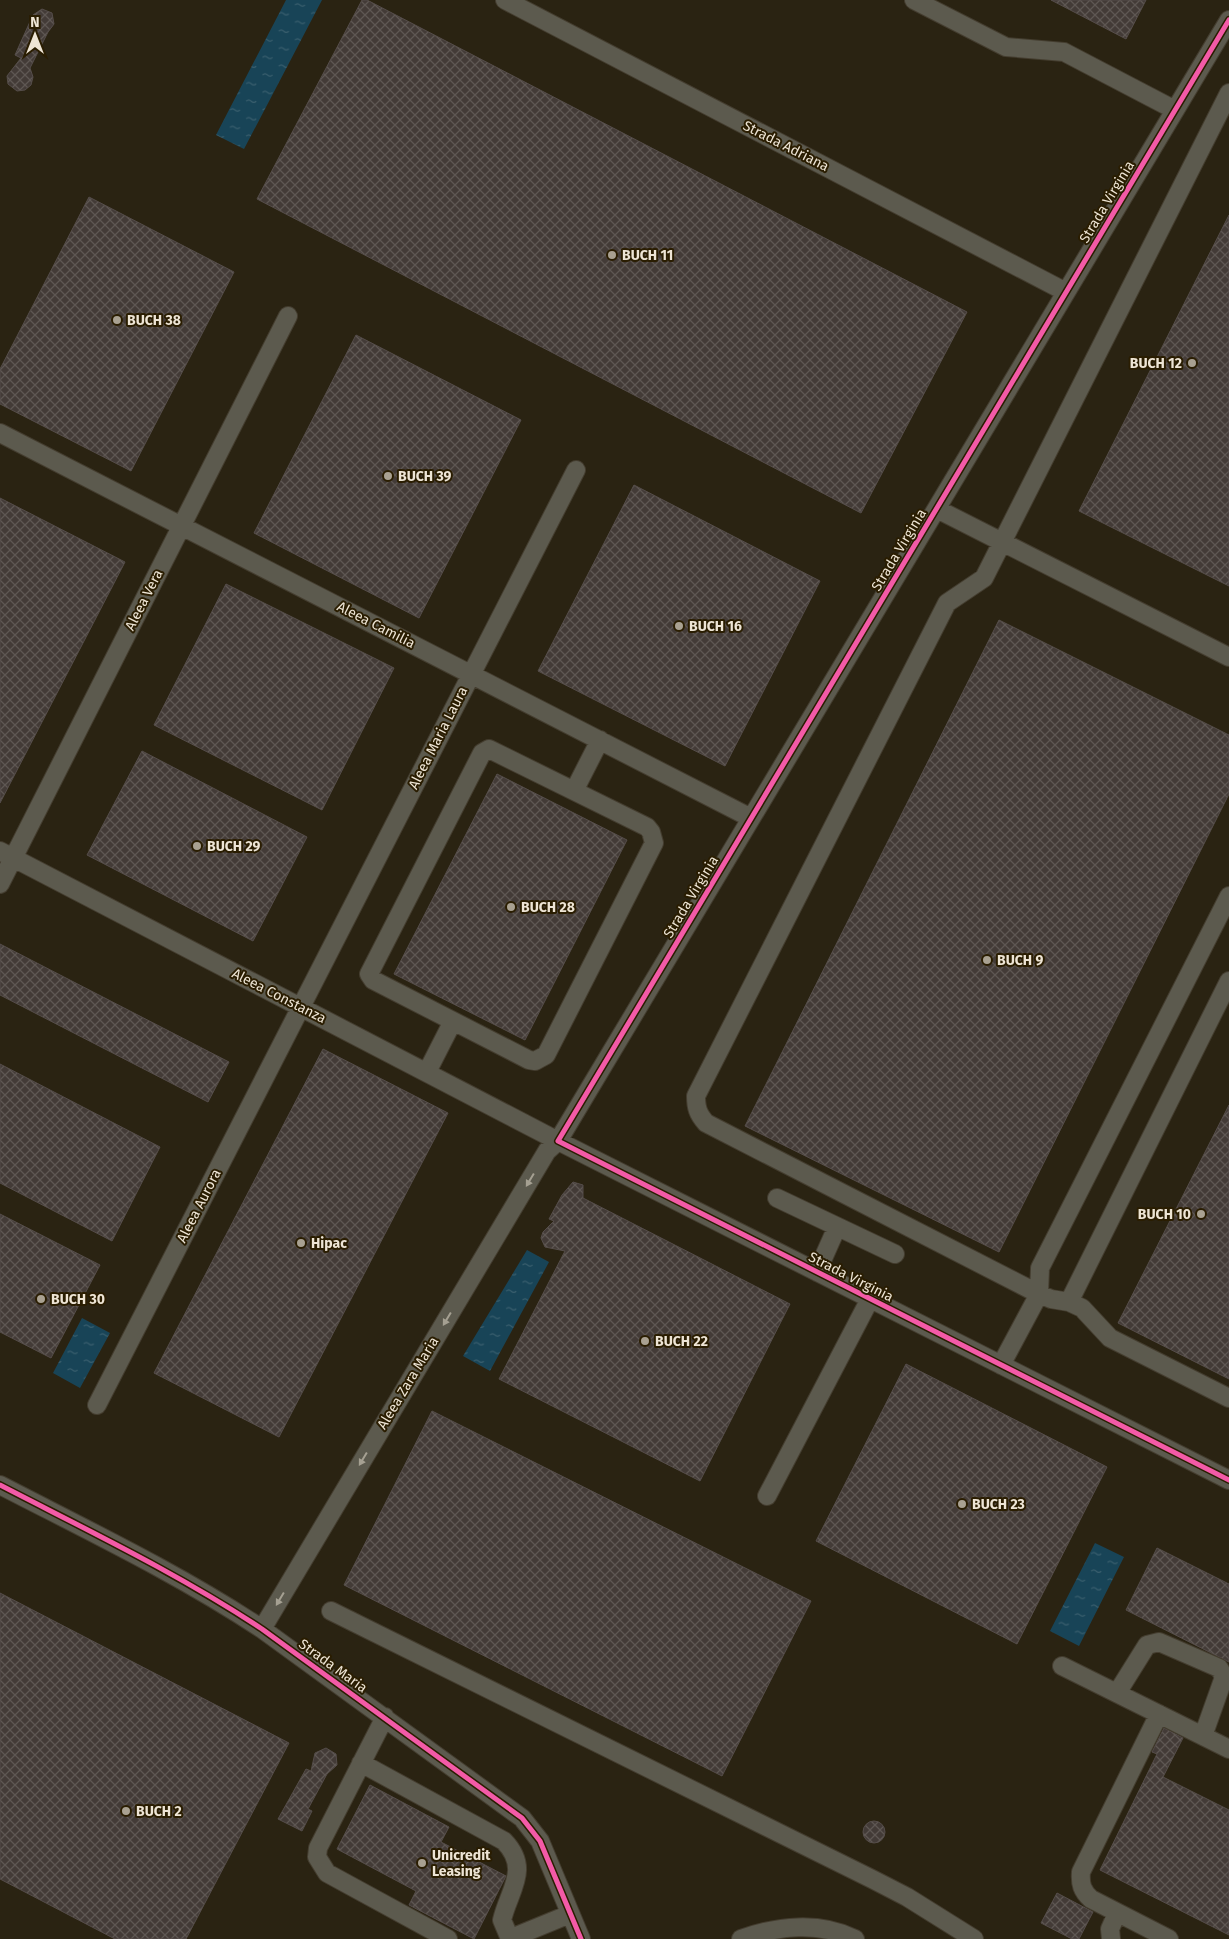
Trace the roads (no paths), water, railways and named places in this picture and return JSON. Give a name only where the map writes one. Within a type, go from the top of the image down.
[{"type":"street","name":"Strada Adriana","points":[[505,0],[1066,292]]},
{"type":"street","points":[[914,0],[1006,47],[1064,52],[1175,110]]},
{"type":"street","name":"Strada Virginia","points":[[1229,20],[558,1141],[1229,1480]]},
{"type":"street","points":[[1229,93],[984,578],[947,603],[696,1096],[699,1115],[706,1123],[1040,1294],[1051,1299],[1069,1302],[1090,1314],[1110,1338],[1229,1398]]},
{"type":"street","name":"Aleea Vera","points":[[0,884],[7,854],[181,526],[288,316]]},
{"type":"street","name":"Aleea Camilia","points":[[0,433],[751,818]]},
{"type":"street","name":"Aleea Maria Laura","points":[[301,1007],[576,470]]},
{"type":"street","points":[[936,509],[1229,656]]},
{"type":"street","points":[[574,790],[600,740]]},
{"type":"street","points":[[493,750],[574,790],[647,827],[651,832],[654,843],[546,1055],[535,1061],[529,1060],[373,980],[369,974],[482,753],[493,750]]},
{"type":"street","name":"Aleea Constanza","points":[[7,854],[558,1141]]},
{"type":"street","points":[[1001,1365],[1040,1294],[1040,1268],[1229,896]]},
{"type":"street","points":[[1069,1302],[1229,981]]},
{"type":"street","name":"Aleea Aurora","points":[[97,1405],[301,1007]]},
{"type":"street","points":[[427,1072],[453,1021]]},
{"type":"street","name":"Aleea Zara Maria","points":[[262,1629],[547,1151],[558,1141]]},
{"type":"street","points":[[776,1198],[895,1254]]},
{"type":"street","points":[[817,1272],[837,1226]]},
{"type":"street","points":[[767,1496],[870,1299]]},
{"type":"street","name":"Strada Maria","points":[[0,1485],[178,1577],[262,1629],[522,1818],[540,1841],[581,1939]]},
{"type":"street","points":[[331,1611],[872,1879],[907,1897],[974,1939]]},
{"type":"street","points":[[1117,1693],[1147,1645],[1153,1642],[1159,1642],[1219,1668],[1224,1677],[1203,1736]]},
{"type":"street","points":[[1062,1666],[1229,1749]]},
{"type":"street","points":[[1159,1714],[1081,1872],[1080,1883],[1084,1892],[1091,1899],[1169,1939]]},
{"type":"street","points":[[385,1717],[318,1848],[317,1857],[326,1873],[448,1939]]},
{"type":"street","points":[[361,1763],[504,1841],[513,1850],[517,1876],[502,1920],[510,1939],[570,1914]]},
{"type":"street","points":[[1111,1939],[1110,1929],[1117,1913]]},
{"type":"street","points":[[741,1939],[772,1930],[797,1927],[822,1928],[855,1939]]},
{"type":"water","points":[[286,0],[322,0],[244,149],[216,135]]},
{"type":"water","points":[[527,1250],[549,1262],[490,1371],[463,1356]]},
{"type":"water","points":[[82,1318],[110,1333],[80,1388],[53,1373]]},
{"type":"water","points":[[1095,1543],[1124,1557],[1079,1646],[1050,1631]]},
{"type":"place","name":"BUCH 11","points":[[612,255]]},
{"type":"place","name":"BUCH 38","points":[[117,320]]},
{"type":"place","name":"BUCH 12","points":[[1192,363]]},
{"type":"place","name":"BUCH 39","points":[[388,476]]},
{"type":"place","name":"BUCH 16","points":[[679,626]]},
{"type":"place","name":"BUCH 29","points":[[197,846]]},
{"type":"place","name":"BUCH 28","points":[[511,907]]},
{"type":"place","name":"BUCH 9","points":[[987,960]]},
{"type":"place","name":"BUCH 10","points":[[1201,1214]]},
{"type":"place","name":"Hipac","points":[[301,1243]]},
{"type":"place","name":"BUCH 30","points":[[41,1299]]},
{"type":"place","name":"BUCH 22","points":[[645,1341]]},
{"type":"place","name":"BUCH 23","points":[[962,1504]]},
{"type":"place","name":"BUCH 2","points":[[126,1811]]},
{"type":"place","name":"Unicredit Leasing","points":[[422,1863]]}]
